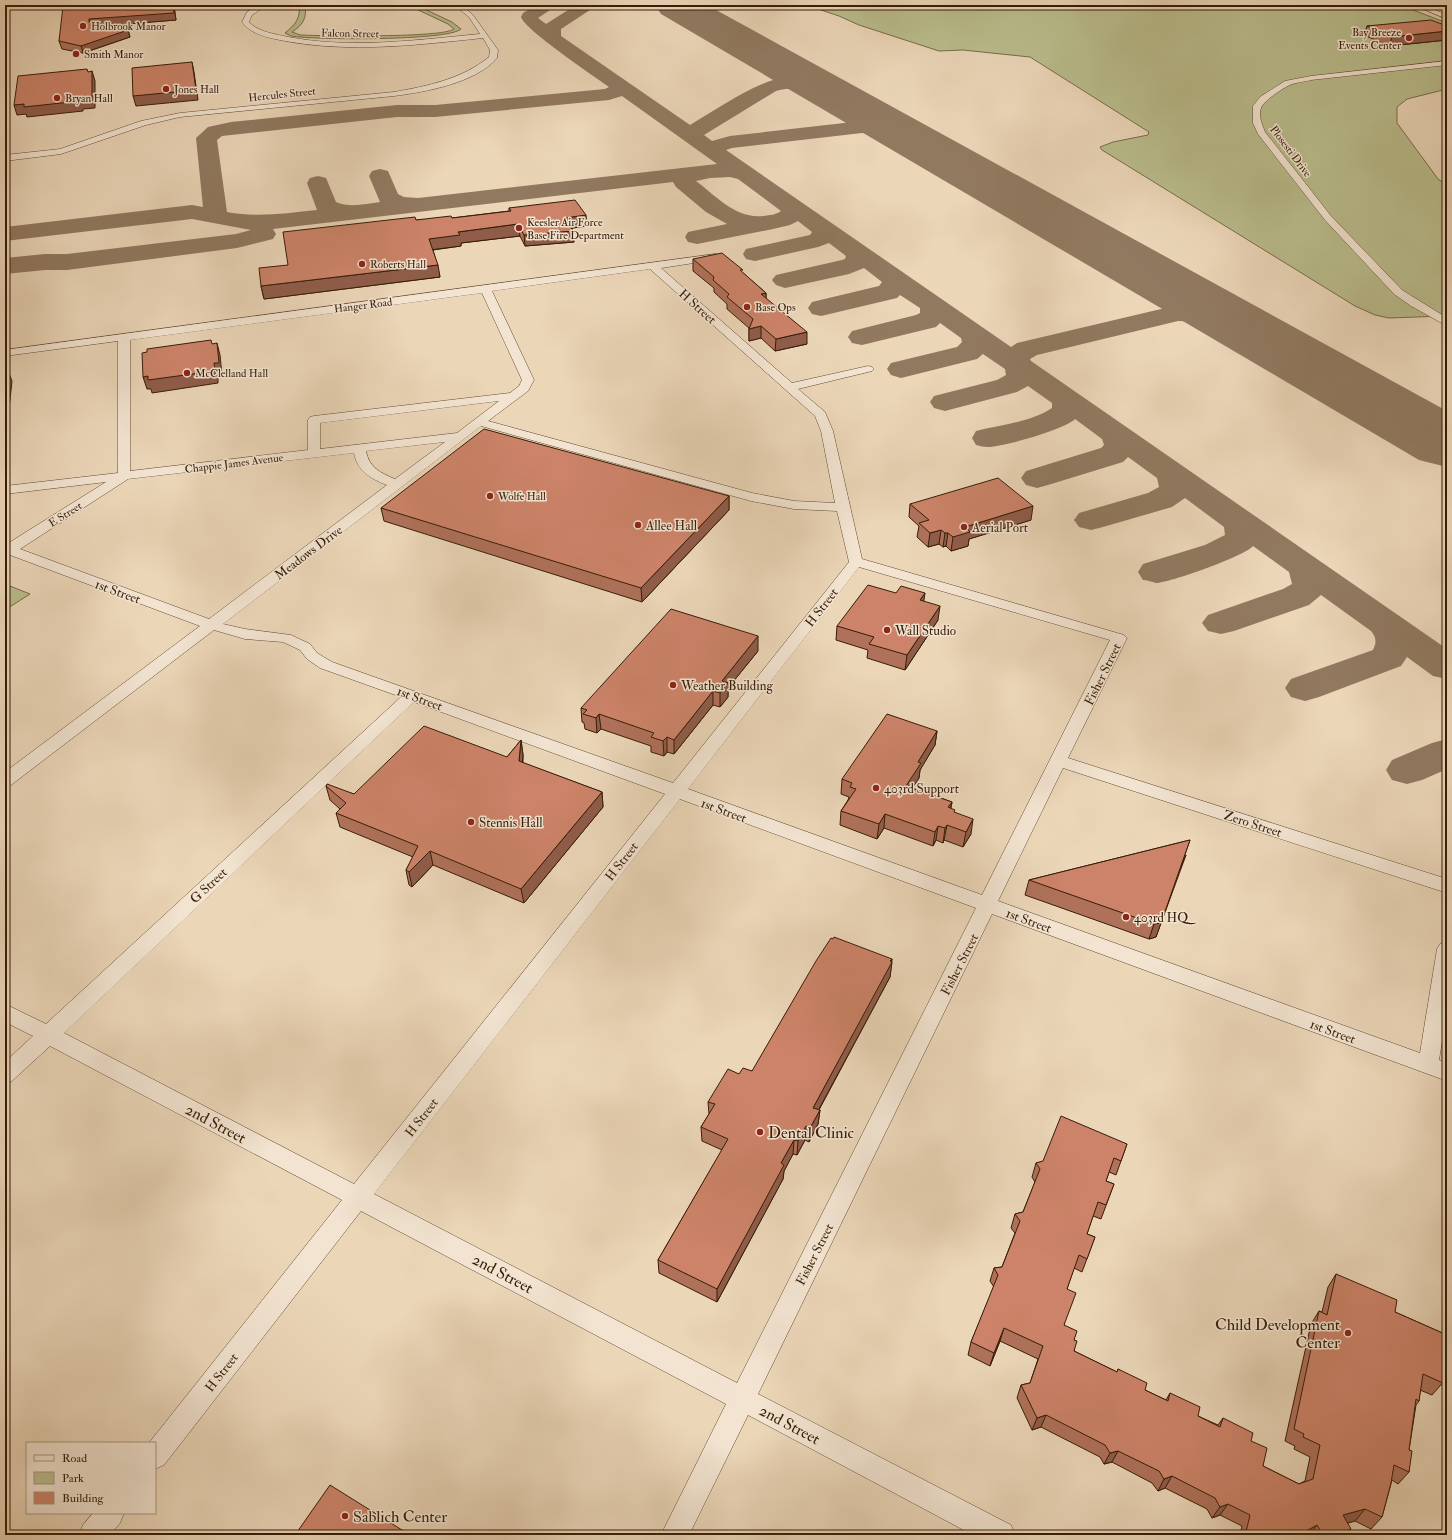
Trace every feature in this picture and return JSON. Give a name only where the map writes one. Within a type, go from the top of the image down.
[{"type":"street","name":"Falcon Street","points":[[264,5],[253,11],[247,17],[245,22],[249,26],[273,36],[315,43],[363,46],[485,36]]},
{"type":"street","name":"Hercules Street","points":[[5,158],[61,151],[144,123],[180,115],[394,94],[426,89],[450,82],[489,62],[493,58],[494,50],[471,16],[457,5]]},
{"type":"street","points":[[1417,5],[1447,17]]},
{"type":"street","name":"Plosesti Drive","points":[[1447,63],[1311,78],[1288,83],[1263,100],[1257,106],[1256,115],[1257,123],[1262,132],[1328,218],[1398,292],[1447,323]]},
{"type":"street","name":"Hanger Road","points":[[5,352],[654,267],[720,256]]},
{"type":"street","name":"H Street","points":[[156,1455],[856,562],[842,507],[827,431],[821,415],[654,267]]},
{"type":"street","name":"Meadows Drive","points":[[5,781],[524,388],[528,380],[486,289]]},
{"type":"street","points":[[124,337],[124,476]]},
{"type":"street","points":[[790,387],[868,370]]},
{"type":"street","points":[[314,453],[314,420],[514,396]]},
{"type":"street","points":[[479,422],[751,497],[794,505],[842,507]]},
{"type":"street","name":"Chappie James Avenue","points":[[5,490],[462,436]]},
{"type":"street","points":[[359,447],[360,458],[364,466],[371,473],[397,484]]},
{"type":"street","name":"E Street","points":[[6,550],[124,476]]},
{"type":"street","name":"1st Street","points":[[6,550],[211,625],[245,634],[286,638],[305,647],[312,656],[326,665],[1447,1072]]},
{"type":"street","name":"Fisher Street","points":[[675,1535],[1120,638],[856,562]]},
{"type":"street","name":"G Street","points":[[5,1074],[412,695]]},
{"type":"street","name":"Zero Street","points":[[1059,761],[1447,886]]},
{"type":"street","points":[[1428,1066],[1447,949]]},
{"type":"street","name":"2nd Street","points":[[5,1012],[1002,1535]]},
{"type":"street","points":[[93,1535],[109,1514]]},
{"type":"green space","points":[[299,5],[305,5],[305,17],[299,27],[292,32],[300,35],[406,35],[445,32],[454,29],[448,24],[414,8],[380,5],[420,7],[452,22],[461,29],[451,33],[408,38],[351,39],[291,36],[285,33],[292,27],[298,17]]},
{"type":"green space","points":[[806,5],[1400,5],[1447,23],[1447,89],[1407,99],[1397,107],[1397,123],[1438,179],[1447,185],[1447,318],[1444,316],[1389,318],[1375,315],[1355,306],[1102,150],[1100,147],[1113,142],[1148,135],[1149,132],[1030,57],[963,50],[939,51],[859,25],[839,16]]},
{"type":"green space","points":[[5,584],[30,594],[5,610]]},
{"type":"building","points":[[173,5],[174,13],[89,19],[89,22],[126,28],[124,29],[128,30],[81,46],[59,41],[63,6]]},
{"type":"building","points":[[1431,20],[1447,26],[1447,31],[1392,37],[1367,26]]},
{"type":"building","name":"Jones Hall","points":[[192,62],[196,90],[133,96],[132,68]]},
{"type":"building","points":[[87,69],[88,72],[92,71],[92,98],[80,99],[80,101],[24,107],[24,104],[14,105],[18,76]]},
{"type":"building","points":[[575,200],[586,215],[565,218],[573,231],[524,235],[518,224],[458,232],[460,235],[429,239],[438,265],[261,286],[259,268],[288,265],[283,232],[415,217],[416,220],[451,216],[452,218],[511,211],[509,208]]},
{"type":"building","points":[[722,253],[743,270],[740,270],[766,293],[761,294],[807,332],[776,339],[761,326],[749,329],[753,319],[727,297],[729,294],[713,280],[714,277],[693,259]]},
{"type":"building","points":[[211,340],[212,344],[217,343],[219,363],[214,363],[215,371],[148,380],[148,376],[143,377],[142,353],[147,352],[147,349]]},
{"type":"building","points":[[5,368],[7,368],[5,388]]},
{"type":"building","points":[[484,429],[729,496],[641,588],[381,508]]},
{"type":"building","points":[[998,478],[1033,506],[965,527],[970,532],[953,537],[941,530],[930,533],[919,523],[929,520],[910,504]]},
{"type":"building","name":"Wall Studio","points":[[868,585],[896,593],[901,586],[925,593],[920,600],[940,606],[907,655],[869,644],[874,637],[837,626]]},
{"type":"building","name":"Weather Building","points":[[671,609],[758,636],[722,681],[728,683],[720,693],[713,691],[674,740],[667,737],[663,741],[651,737],[654,733],[599,714],[596,718],[583,714],[587,710],[581,708]]},
{"type":"building","name":"403rd Support","points":[[887,714],[937,731],[918,762],[921,763],[906,786],[952,802],[948,807],[955,810],[954,812],[973,819],[966,832],[947,825],[945,828],[938,826],[935,832],[885,814],[879,824],[841,811],[856,789],[850,787],[852,783],[842,779]]},
{"type":"building","name":"Stennis Hall","points":[[424,726],[507,757],[521,740],[519,761],[602,792],[521,889],[430,851],[409,872],[406,870],[418,846],[336,813],[346,803],[326,786],[327,784],[354,794]]},
{"type":"building","name":"403rd HQ","points":[[1190,840],[1161,923],[1154,924],[1029,880]]},
{"type":"building","name":"Dental Clinic","points":[[834,937],[892,959],[890,961],[892,962],[813,1108],[820,1110],[810,1128],[806,1126],[798,1141],[794,1140],[781,1163],[784,1165],[717,1289],[658,1260],[728,1139],[701,1127],[715,1104],[708,1102],[728,1069],[739,1074],[743,1068],[752,1071],[816,961],[831,938],[833,939]]},
{"type":"building","name":"Child Development Center","points":[[1061,1116],[1127,1144],[1121,1161],[1114,1158],[1106,1181],[1114,1184],[1106,1205],[1098,1202],[1087,1234],[1095,1237],[1087,1259],[1079,1255],[1067,1289],[1076,1293],[1064,1325],[1077,1331],[1074,1340],[1077,1341],[1074,1351],[1117,1372],[1118,1369],[1147,1383],[1145,1390],[1168,1401],[1170,1393],[1200,1407],[1198,1416],[1220,1427],[1223,1418],[1253,1433],[1251,1441],[1267,1448],[1263,1466],[1299,1484],[1313,1479],[1320,1445],[1303,1437],[1304,1434],[1294,1429],[1319,1311],[1327,1315],[1336,1274],[1397,1300],[1395,1312],[1447,1335],[1447,1377],[1444,1376],[1443,1383],[1423,1374],[1419,1401],[1416,1399],[1409,1450],[1412,1451],[1409,1472],[1394,1465],[1382,1517],[1365,1509],[1343,1515],[1351,1529],[1335,1535],[1323,1535],[1317,1525],[1299,1535],[1254,1535],[1246,1532],[1250,1515],[1228,1504],[1220,1507],[1215,1498],[1172,1476],[1164,1479],[1159,1471],[1118,1451],[1110,1453],[1105,1445],[1046,1415],[1037,1418],[1021,1385],[1030,1383],[1043,1346],[1004,1328],[994,1353],[971,1342],[998,1275],[994,1268],[1002,1267],[1020,1221],[1015,1214],[1023,1212],[1040,1169],[1036,1163],[1043,1161]]},
{"type":"building","points":[[330,1485],[410,1535],[295,1535]]},
{"type":"taxiway","points":[[547,5],[529,17],[530,20],[554,39]]},
{"type":"taxiway","points":[[554,39],[551,34],[553,27],[587,5]]},
{"type":"taxiway","points":[[554,39],[696,139]]},
{"type":"taxiway","points":[[696,139],[693,135],[697,130],[769,87],[786,83],[797,83],[823,88]]},
{"type":"taxiway","points":[[216,216],[206,138],[215,131],[231,128],[397,111],[435,111],[609,94],[622,87]]},
{"type":"taxiway","points":[[714,151],[714,147],[730,142],[862,127],[880,126],[895,130]]},
{"type":"taxiway","points":[[696,139],[746,174]]},
{"type":"taxiway","points":[[694,173],[730,170],[746,174]]},
{"type":"taxiway","points":[[418,205],[694,173]]},
{"type":"taxiway","points":[[694,173],[684,178],[684,182],[724,214],[735,219],[759,224],[773,222],[790,216],[793,211],[791,206]]},
{"type":"taxiway","points":[[746,174],[857,252]]},
{"type":"taxiway","points":[[380,176],[388,198],[399,203],[418,205]]},
{"type":"taxiway","points":[[318,183],[326,206],[337,211],[356,212]]},
{"type":"taxiway","points":[[5,234],[192,212],[245,223],[263,223],[418,205]]},
{"type":"taxiway","points":[[697,237],[759,225]]},
{"type":"taxiway","points":[[755,254],[818,240],[825,234],[822,228]]},
{"type":"taxiway","points":[[5,266],[45,262],[67,262],[237,241],[264,234]]},
{"type":"taxiway","points":[[785,280],[849,266],[854,264],[859,257],[857,252]]},
{"type":"taxiway","points":[[857,252],[893,278]]},
{"type":"taxiway","points":[[821,308],[888,292],[894,286],[895,282],[893,278]]},
{"type":"taxiway","points":[[893,278],[933,306]]},
{"type":"taxiway","points":[[862,337],[926,321],[933,315],[933,306]]},
{"type":"taxiway","points":[[933,306],[973,334]]},
{"type":"taxiway","points":[[1017,365],[1017,355],[1027,349],[1178,313],[1206,314],[1231,320]]},
{"type":"taxiway","points":[[901,369],[967,353],[977,344],[973,334]]},
{"type":"taxiway","points":[[973,334],[1017,365]]},
{"type":"taxiway","points":[[945,402],[1014,383],[1020,377],[1017,365]]},
{"type":"taxiway","points":[[1017,365],[1170,472]]},
{"type":"taxiway","points":[[987,438],[1030,428],[1062,415],[1066,411],[1067,407],[1063,397]]},
{"type":"taxiway","points":[[1037,478],[1112,455],[1118,450],[1119,447],[1118,439],[1114,433]]},
{"type":"taxiway","points":[[1091,520],[1160,500],[1169,495],[1175,486],[1175,482],[1170,472]]},
{"type":"taxiway","points":[[1170,472],[1234,517]]},
{"type":"taxiway","points":[[1156,572],[1217,552],[1238,542],[1242,537],[1243,531],[1234,517]]},
{"type":"taxiway","points":[[1234,517],[1301,565]]},
{"type":"taxiway","points":[[1221,623],[1296,597],[1302,593],[1306,590],[1310,583],[1308,574],[1301,565]]},
{"type":"taxiway","points":[[1301,565],[1447,667]]},
{"type":"taxiway","points":[[1305,688],[1387,658],[1394,647],[1395,639],[1391,631],[1383,622]]},
{"type":"taxiway","points":[[1407,770],[1447,753]]},
{"type":"runway","points":[[676,5],[1447,443]]},
{"type":"place","name":"Holbrook Manor","points":[[83,26]]},
{"type":"place","name":"Bay Breeze Events Center","points":[[1409,38]]},
{"type":"place","name":"Smith Manor","points":[[76,54]]},
{"type":"place","name":"Jones Hall","points":[[166,89]]},
{"type":"place","name":"Bryan Hall","points":[[57,98]]},
{"type":"place","name":"Keesler Air Force Base Fire Department","points":[[519,228]]},
{"type":"place","name":"Roberts Hall","points":[[362,264]]},
{"type":"place","name":"Base Ops","points":[[747,307]]},
{"type":"place","name":"McClelland Hall","points":[[187,373]]},
{"type":"place","name":"Wolfe Hall","points":[[490,496]]},
{"type":"place","name":"Allee Hall","points":[[638,525]]},
{"type":"place","name":"Aerial Port","points":[[964,527]]},
{"type":"place","name":"Wall Studio","points":[[887,630]]},
{"type":"place","name":"Weather Building","points":[[673,685]]},
{"type":"place","name":"403rd Support","points":[[876,788]]},
{"type":"place","name":"Stennis Hall","points":[[471,822]]},
{"type":"place","name":"403rd HQ","points":[[1126,917]]},
{"type":"place","name":"Dental Clinic","points":[[760,1132]]},
{"type":"place","name":"Child Development Center","points":[[1348,1333]]},
{"type":"place","name":"Sablich Center","points":[[345,1516]]}]
